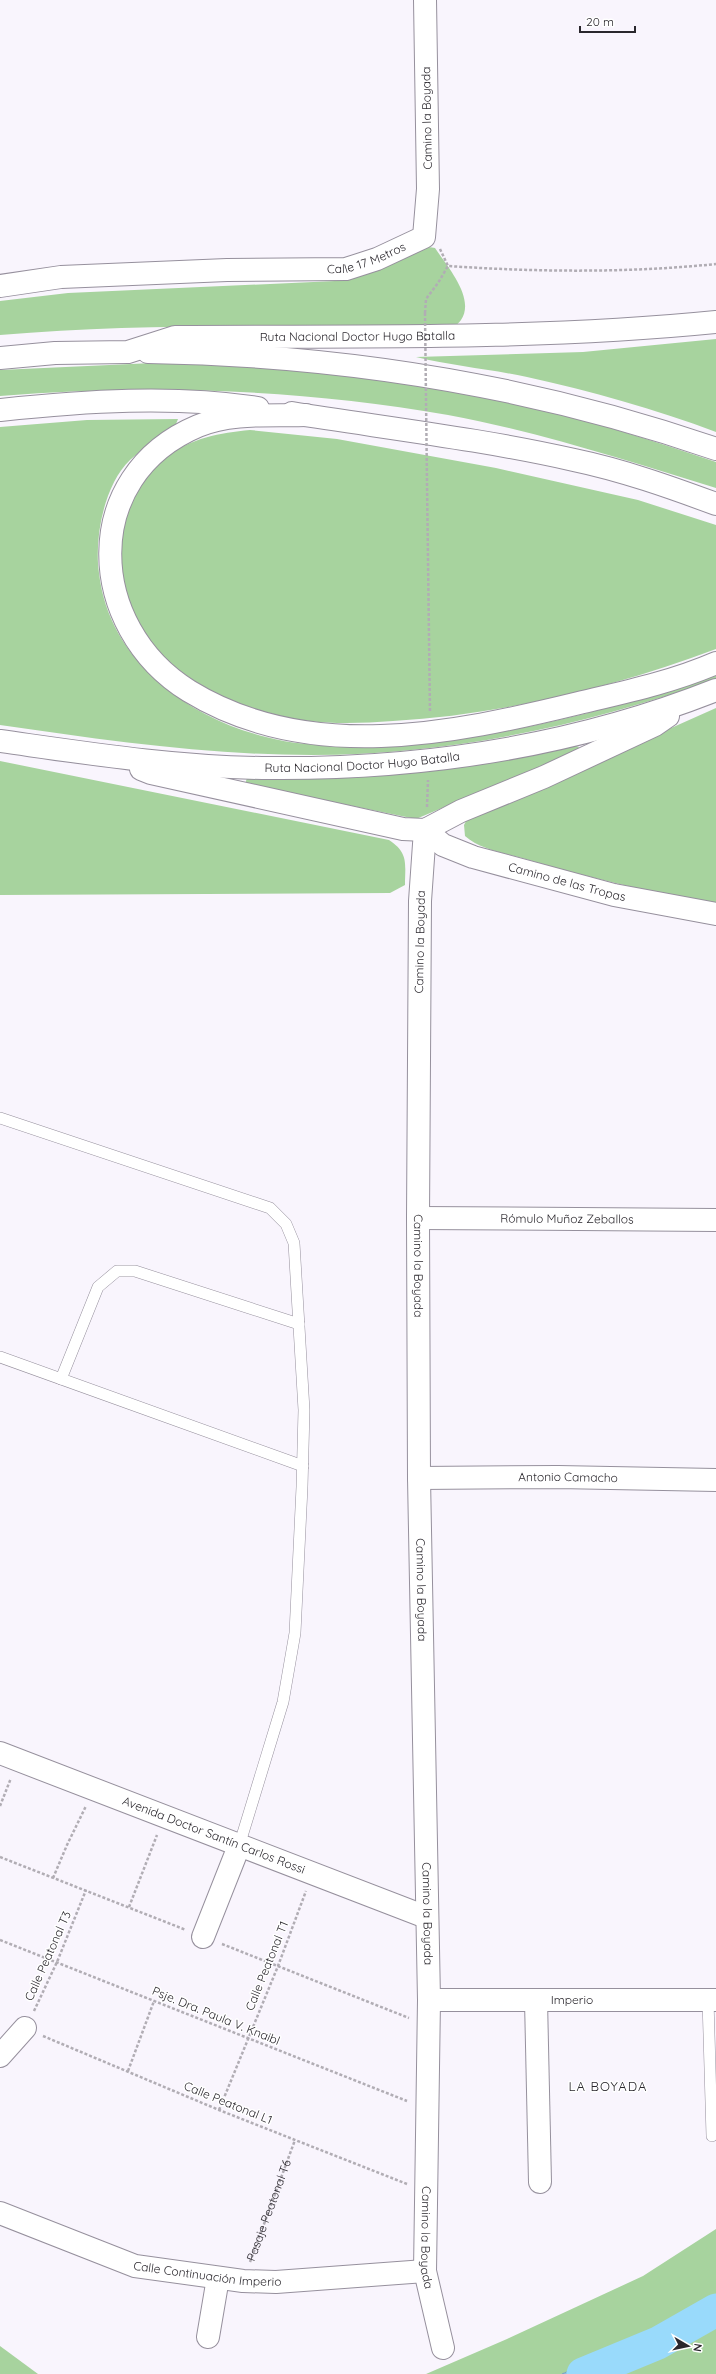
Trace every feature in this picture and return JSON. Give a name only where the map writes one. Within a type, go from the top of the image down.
[{"type":"main road","name":"Camino la Boyada","points":[[424,237],[428,189],[425,0]]},
{"type":"main road","name":"Calle 17 Metros","points":[[0,286],[61,276],[227,270],[346,269],[377,258],[424,237]]},
{"type":"main road","name":"Ruta Nacional Doctor Hugo Batalla","points":[[0,358],[55,353],[128,352],[175,337],[556,333],[648,329],[716,322]]},
{"type":"main road","points":[[128,352],[221,353],[292,358],[434,376],[496,388],[607,415],[716,450]]},
{"type":"main road","points":[[0,410],[79,404],[166,401],[229,403],[420,431],[575,460],[670,487],[716,504]]},
{"type":"main road","points":[[306,415],[234,418],[200,425],[163,445],[147,460],[133,477],[122,497],[114,521],[109,554],[111,579],[117,603],[128,625],[151,659],[188,690],[229,711],[252,720],[289,729],[327,735],[368,737],[431,733],[524,717],[610,696],[692,673],[716,663]]},
{"type":"main road","name":"Ruta Nacional Doctor Hugo Batalla","points":[[0,741],[114,757],[260,768],[327,768],[430,760],[487,753],[582,733],[692,699],[716,690]]},
{"type":"main road","points":[[114,757],[150,773],[403,829],[425,830],[461,811],[544,777],[655,725],[692,699]]},
{"type":"main road","name":"Camino la Boyada","points":[[425,830],[420,901],[418,1218],[419,1478],[426,1917],[429,2000],[426,2108],[425,2271],[443,2348]]},
{"type":"main road","name":"Camino de las Tropas","points":[[425,830],[443,845],[473,857],[502,866],[614,895],[716,914]]},
{"type":"main road","name":"Rómulo Muñoz Zeballos","points":[[418,1218],[716,1220]]},
{"type":"main road","name":"Antonio Camacho","points":[[419,1478],[558,1477],[716,1480]]},
{"type":"main road","name":"Avenida Doctor Santín Carlos Rossi","points":[[9,1757],[426,1917]]},
{"type":"main road","points":[[203,1937],[239,1846]]},
{"type":"main road","name":"Imperio","points":[[429,2000],[712,2000]]},
{"type":"main road","points":[[536,2000],[540,2182]]},
{"type":"main road","points":[[0,2056],[25,2028]]},
{"type":"main road","name":"Calle Continuación Imperio","points":[[0,2213],[135,2266],[243,2282],[276,2282],[425,2271]]},
{"type":"main road","points":[[208,2337],[218,2278]]},
{"type":"lane","points":[[0,1118],[270,1208],[286,1224],[294,1243],[304,1410],[303,1466],[295,1633],[283,1702],[239,1846]]},
{"type":"lane","points":[[61,1379],[98,1287],[117,1271],[135,1271],[299,1324]]},
{"type":"lane","points":[[0,1357],[303,1466]]},
{"type":"lane","points":[[712,2000],[712,2136]]},
{"type":"path","points":[[424,237],[441,249],[448,266]]},
{"type":"path","points":[[448,266],[526,271],[684,267],[716,264]]},
{"type":"path","points":[[431,733],[425,313],[426,299],[448,266]]},
{"type":"path","points":[[425,830],[430,760]]},
{"type":"path","points":[[0,1806],[9,1757]]},
{"type":"path","points":[[53,1878],[67,1845],[95,1789]]},
{"type":"path","points":[[129,1907],[165,1816]]},
{"type":"path","name":"Calle Peatonal T1","points":[[219,2110],[312,1874]]},
{"type":"path","name":"Calle Peatonal T3","points":[[25,2028],[57,1962],[86,1890]]},
{"type":"path","name":"Psje. Dra. Paula V. Knaibl","points":[[0,1940],[426,2108]]},
{"type":"path","points":[[128,2071],[154,2001]]},
{"type":"path","name":"Calle Peatonal L1","points":[[25,2028],[219,2110],[426,2191]]},
{"type":"path","name":"Pasaje Peatonal T6","points":[[243,2282],[294,2140]]},
{"type":"green space","points":[[423,246],[435,248],[452,272],[462,292],[465,302],[465,311],[460,321],[452,328],[226,326],[113,328],[0,335],[0,301],[68,293],[335,281],[358,275]]},
{"type":"green space","points":[[716,339],[716,432],[623,401],[551,382],[416,357],[583,352]]},
{"type":"green space","points":[[175,362],[353,376],[441,388],[528,406],[623,432],[716,462],[716,488],[550,438],[448,415],[392,406],[337,399],[225,391],[112,390],[0,396],[0,370]]},
{"type":"green space","points":[[178,419],[176,424],[152,441],[130,460],[113,483],[107,498],[100,528],[98,544],[99,573],[106,605],[112,619],[119,634],[137,660],[172,693],[223,723],[251,733],[282,741],[313,745],[346,746],[394,744],[457,739],[523,728],[588,713],[652,695],[716,674],[716,679],[618,710],[517,734],[415,750],[363,754],[273,754],[156,746],[0,725],[0,427],[87,420]]},
{"type":"green space","points":[[250,430],[337,439],[496,468],[638,500],[716,525],[716,649],[637,676],[557,697],[476,712],[393,721],[332,723],[288,718],[242,704],[212,691],[184,674],[172,664],[160,653],[143,631],[131,606],[123,580],[121,553],[123,526],[132,501],[146,477],[166,457],[185,445],[196,441],[217,435]]},
{"type":"green space","points":[[716,708],[716,904],[570,872],[492,850],[477,844],[465,836],[464,825],[467,819]]},
{"type":"green space","points":[[576,746],[579,747],[577,751],[416,819],[245,784],[247,778],[487,761]]},
{"type":"green space","points":[[0,761],[389,840],[403,854],[405,865],[405,885],[390,893],[0,895]]},
{"type":"green space","points":[[716,2229],[716,2374],[609,2374],[636,2358],[693,2339],[689,2325],[627,2345],[562,2374],[426,2374],[507,2339],[643,2276]]},
{"type":"green space","points":[[0,2346],[38,2374],[0,2374]]},
{"type":"water","points":[[689,2325],[693,2339],[636,2358],[609,2374],[562,2374],[627,2345]]},
{"type":"waterway","points":[[583,2374],[658,2343],[716,2310]]},
{"type":"district","name":"LA BOYADA","points":[[608,2086]]}]
